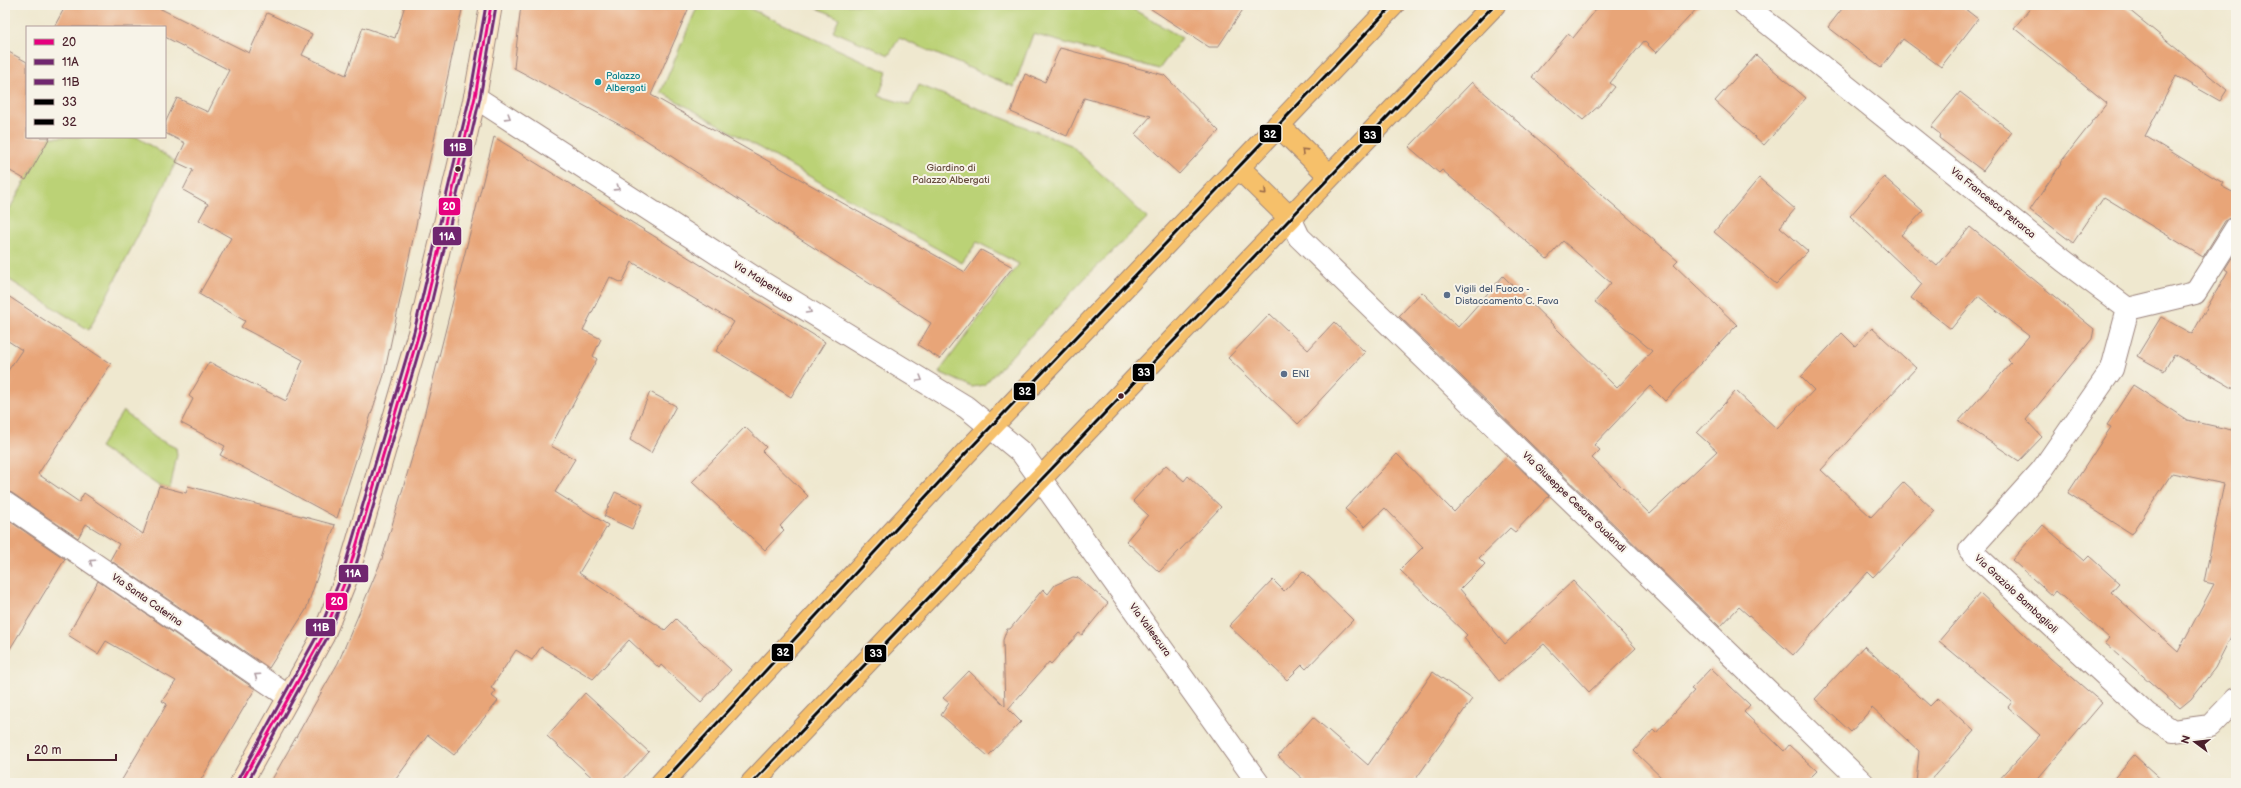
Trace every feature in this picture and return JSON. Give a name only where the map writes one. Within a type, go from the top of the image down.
[{"type":"main road","points":[[662,783],[992,428],[1393,5]]},
{"type":"main road","points":[[752,783],[1041,478],[1494,5]]},
{"type":"main road","points":[[1278,125],[1330,176]]},
{"type":"main road","points":[[1238,167],[1290,218]]},
{"type":"street","points":[[241,783],[323,636],[348,574],[417,341],[474,97],[491,5]]},
{"type":"street","name":"Via Francesco Petrarca","points":[[1745,5],[2058,256],[2128,309]]},
{"type":"street","name":"Via Malpertuso","points":[[474,97],[758,280],[966,407],[1022,453],[1041,478]]},
{"type":"street","name":"Via Giuseppe Cesare Gualandi","points":[[1290,218],[1299,237],[1863,783]]},
{"type":"street","points":[[2128,309],[2195,292],[2236,228]]},
{"type":"street","name":"Via Graziolo Bambaglioli","points":[[2128,309],[2112,369],[2042,470],[1970,550],[2147,714],[2173,731],[2210,726],[2236,699]]},
{"type":"street","name":"Via Vallescura","points":[[1041,478],[1258,783]]},
{"type":"street","name":"Via Santa Caterina","points":[[5,503],[289,697]]},
{"type":"green space","name":"Giardino di Palazzo Albergati","points":[[698,5],[742,5],[887,72],[879,96],[910,105],[919,85],[1071,145],[1147,218],[1086,277],[984,385],[972,387],[939,372],[1019,264],[977,242],[962,263],[661,92]]},
{"type":"green space","points":[[811,5],[1126,5],[1182,38],[1159,69],[1033,34],[1014,87],[899,38],[889,55],[833,31],[839,18]]},
{"type":"green space","points":[[49,138],[139,138],[176,162],[89,330],[5,277],[5,217]]},
{"type":"green space","points":[[123,411],[156,438],[176,448],[177,455],[170,489],[159,486],[100,447]]},
{"type":"building","points":[[66,5],[153,5],[249,53],[267,13],[312,34],[302,55],[346,75],[363,27],[395,38],[405,5],[463,5],[384,375],[337,518],[220,455],[225,446],[181,423],[193,399],[189,396],[209,362],[286,401],[303,360],[241,327],[245,321],[199,294],[231,238],[199,220],[208,204],[183,190],[193,170],[176,162],[185,143],[166,134],[166,121],[177,98],[208,112],[229,70],[166,38],[166,26],[55,26]]},
{"type":"building","points":[[521,5],[690,5],[651,95],[965,272],[981,250],[1013,267],[940,359],[918,345],[931,323],[635,133],[514,68]]},
{"type":"building","points":[[1145,5],[1246,5],[1218,47],[1209,47]]},
{"type":"building","points":[[1600,5],[1700,5],[1656,53],[1644,41],[1610,83],[1615,87],[1602,103],[1583,120],[1532,77],[1568,34],[1573,38]]},
{"type":"building","points":[[1845,5],[1960,5],[1978,19],[1941,67],[1903,39],[1881,68],[1828,27]]},
{"type":"building","points":[[2033,5],[2123,5],[2227,90],[2220,101],[2176,76],[2145,136],[2223,183],[2221,186],[2236,194],[2236,216],[2225,221],[2203,257],[2104,197],[2073,243],[2030,210],[2061,164],[2060,163],[2107,103],[2014,28]]},
{"type":"building","points":[[1060,48],[1164,75],[1219,131],[1179,174],[1135,134],[1151,116],[1084,98],[1067,136],[1011,112],[1025,74],[1045,82]]},
{"type":"building","points":[[5,50],[26,61],[26,138],[49,138],[26,180],[5,168]]},
{"type":"building","points":[[1756,55],[1806,98],[1764,145],[1715,101]]},
{"type":"building","points":[[1472,82],[1678,261],[1674,265],[1737,325],[1665,401],[1650,386],[1594,445],[1600,450],[1592,458],[1650,514],[1717,451],[1697,433],[1736,391],[1777,429],[1814,390],[1801,377],[1842,333],[1855,346],[1872,328],[1916,368],[1821,470],[1871,517],[1904,482],[1935,511],[1873,577],[1868,572],[1793,655],[1739,607],[1720,627],[1399,316],[1422,292],[1458,327],[1503,276],[1617,388],[1652,351],[1595,302],[1611,283],[1563,241],[1547,259],[1442,170],[1439,173],[1409,147]]},
{"type":"building","points":[[1960,92],[2012,132],[1983,171],[1939,138],[1940,134],[1931,127]]},
{"type":"building","points":[[494,137],[825,342],[791,397],[716,351],[734,322],[632,262],[622,283],[610,277],[583,330],[601,339],[593,356],[597,359],[551,446],[575,459],[555,492],[608,525],[579,573],[665,630],[676,619],[731,670],[701,702],[661,665],[659,668],[629,640],[593,679],[541,647],[532,660],[516,650],[491,688],[496,691],[492,696],[498,701],[454,755],[428,735],[393,783],[270,783],[338,663],[382,559],[422,424]]},
{"type":"building","points":[[1884,177],[1923,211],[1901,235],[1937,266],[1970,227],[2094,329],[2092,339],[2026,420],[2042,437],[2019,461],[1959,421],[2011,363],[2008,360],[2029,336],[1978,296],[1951,329],[1911,298],[1922,284],[1850,216]]},
{"type":"building","points":[[1759,178],[1795,209],[1780,227],[1808,251],[1776,284],[1714,232]]},
{"type":"building","points":[[2236,251],[2236,390],[2174,354],[2164,371],[2137,356],[2161,317],[2192,334],[2228,271],[2225,269]]},
{"type":"building","points":[[5,294],[111,364],[38,474],[79,502],[84,493],[143,534],[159,486],[186,493],[188,486],[335,525],[306,610],[269,668],[110,560],[119,544],[86,524],[78,538],[12,493],[5,491],[5,375],[22,350],[5,339]]},
{"type":"building","points":[[1270,314],[1308,350],[1334,322],[1365,352],[1298,424],[1228,358]]},
{"type":"building","points":[[2133,385],[2187,420],[2236,431],[2236,627],[2215,668],[2191,699],[2180,708],[2105,643],[2109,638],[2056,591],[2052,596],[2012,560],[2043,525],[2084,561],[2089,556],[2119,583],[2111,592],[2178,652],[2214,584],[2204,582],[2224,484],[2172,473],[2132,534],[2068,493],[2111,427],[2107,425]]},
{"type":"building","points":[[650,392],[676,406],[651,453],[630,440]]},
{"type":"building","points":[[745,427],[766,447],[762,451],[808,496],[780,526],[784,530],[765,550],[692,482]]},
{"type":"building","points":[[1397,454],[1454,512],[1507,456],[1549,496],[1515,532],[1510,528],[1479,558],[1485,564],[1460,589],[1505,644],[1573,581],[1636,648],[1589,692],[1544,644],[1499,681],[1464,638],[1467,635],[1400,570],[1423,547],[1385,508],[1365,527],[1345,509]]},
{"type":"building","points":[[1166,465],[1184,481],[1188,476],[1221,507],[1159,572],[1126,541],[1148,515],[1133,501]]},
{"type":"building","points":[[615,492],[643,505],[632,529],[604,516]]},
{"type":"building","points":[[5,518],[65,559],[5,657]]},
{"type":"building","points":[[1303,571],[1353,620],[1306,669],[1302,665],[1287,680],[1229,626],[1273,580],[1284,591]]},
{"type":"building","points":[[1073,577],[1079,578],[1108,603],[1082,635],[1079,633],[1051,664],[1049,662],[1008,709],[1021,722],[988,756],[941,715],[949,703],[943,698],[969,671],[1005,706],[1003,640],[1007,629],[1010,629],[1043,589],[1048,594],[1055,585]]},
{"type":"building","points":[[98,581],[255,689],[199,783],[120,783],[167,704],[162,701],[176,681],[106,641],[98,654],[68,635]]},
{"type":"building","points":[[1980,593],[2051,659],[2102,703],[2034,783],[1996,783],[2040,735],[2008,707],[2012,702],[1939,641]]},
{"type":"building","points":[[1864,646],[1930,706],[1938,698],[1974,731],[1928,783],[1916,783],[1919,751],[1872,708],[1851,732],[1815,699]]},
{"type":"building","points":[[1711,668],[1750,705],[1744,712],[1784,751],[1789,745],[1817,771],[1805,783],[1667,783],[1634,751],[1653,730],[1656,733],[1694,691],[1691,689]]},
{"type":"building","points":[[1433,672],[1472,699],[1413,783],[1307,783],[1278,756],[1313,717],[1368,765]]},
{"type":"building","points":[[585,693],[649,752],[620,783],[598,783],[547,736]]},
{"type":"building","points":[[2134,755],[2165,783],[2110,783]]},
{"type":"transit line","name":"11B","points":[[237,781],[318,634],[343,572],[414,332],[470,96],[486,5]]},
{"type":"transit line","name":"20","points":[[241,783],[323,636],[348,574],[419,333],[475,97],[491,5]]},
{"type":"transit line","name":"32","points":[[662,783],[966,453],[1393,5]]},
{"type":"transit line","name":"33","points":[[752,783],[1494,5]]},
{"type":"transit line","name":"11A","points":[[247,783],[327,638],[353,575],[424,334],[480,98],[496,6]]},
{"type":"place","name":"Palazzo Albergati","points":[[598,82]]},
{"type":"place","name":"Vigili del Fuoco - Distaccamento C. Fava","points":[[1447,295]]},
{"type":"place","name":"ENI","points":[[1284,374]]}]
